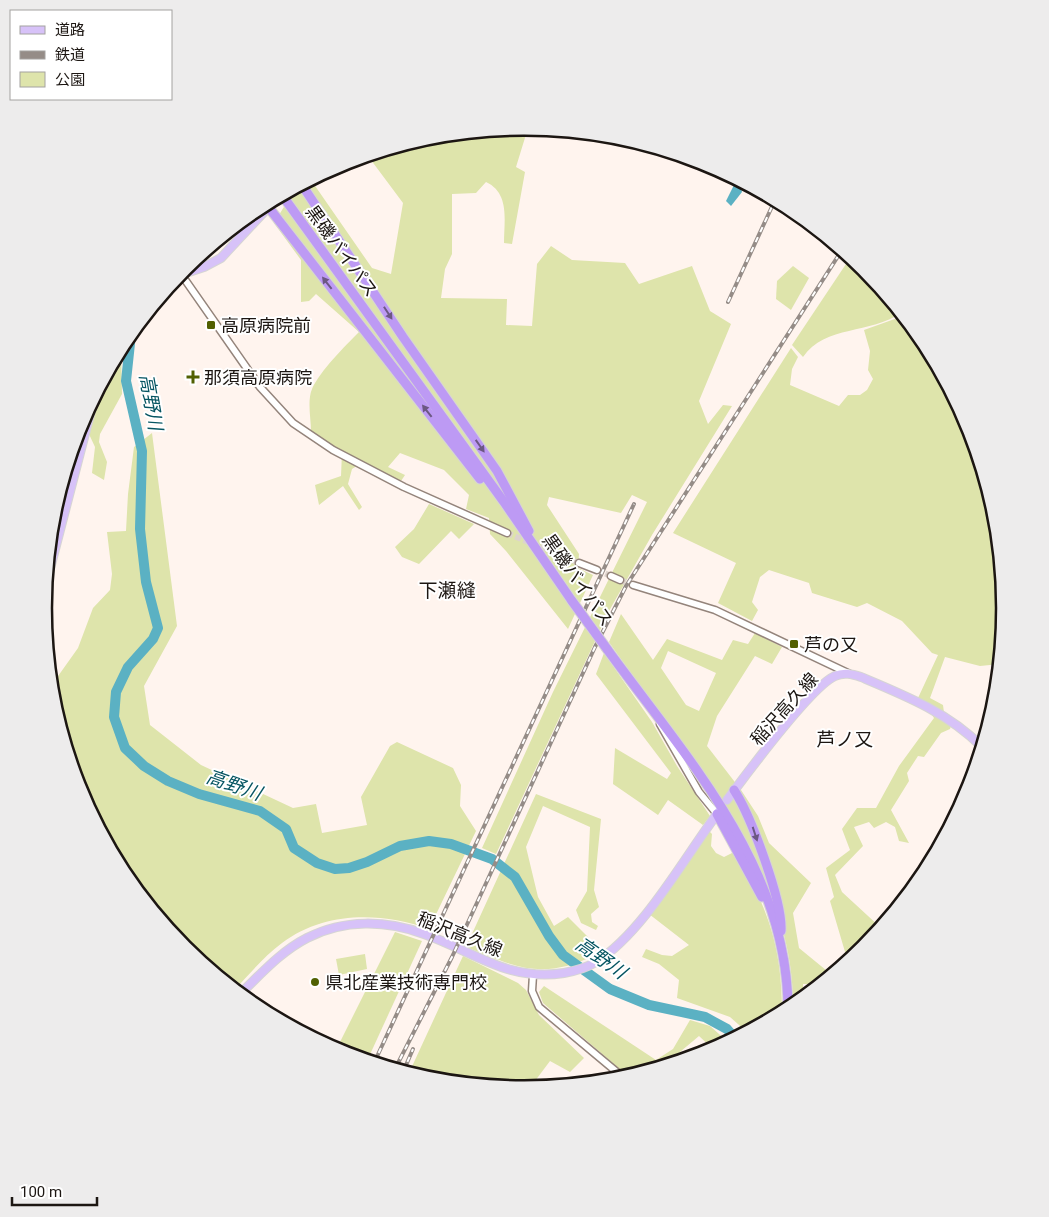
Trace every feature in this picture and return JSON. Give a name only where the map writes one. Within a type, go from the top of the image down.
[{"type":"highway","points":[[306,191],[497,471],[544,562]]},
{"type":"highway","name":"黒磯バイパス","points":[[286,202],[504,502],[572,601],[714,795],[751,855],[767,894],[778,931],[786,970],[788,1001]]},
{"type":"highway","points":[[271,210],[464,459],[504,502]]},
{"type":"highway","points":[[734,790],[753,826],[778,903],[781,916],[780,941]]},
{"type":"highway","points":[[718,812],[778,931]]},
{"type":"main road","points":[[196,270],[204,268],[220,258],[252,223]]},
{"type":"main road","points":[[852,674],[934,710],[954,722],[977,742]]},
{"type":"main road","name":"稲沢高久線","points":[[727,800],[818,688],[834,677],[852,674]]},
{"type":"main road","name":"稲沢高久線","points":[[245,989],[284,952],[302,941],[330,929],[366,923],[396,926],[425,934],[498,967],[533,975],[570,972],[594,963],[607,954],[640,922],[718,812]]},
{"type":"street","points":[[185,281],[245,367],[272,402],[293,424],[333,450],[404,487],[507,532]]},
{"type":"street","points":[[579,563],[597,570]]},
{"type":"street","points":[[611,576],[620,580]]},
{"type":"street","points":[[633,585],[708,607],[852,674]]},
{"type":"street","points":[[654,713],[683,767],[718,812]]},
{"type":"street","points":[[533,975],[532,991],[539,1007],[616,1071]]},
{"type":"green space","points":[[526,136],[516,167],[525,172],[512,244],[504,243],[504,208],[499,193],[494,187],[486,182],[476,193],[452,194],[452,254],[445,269],[441,298],[507,299],[506,325],[532,326],[537,264],[551,246],[572,260],[625,263],[639,284],[692,266],[710,311],[731,324],[699,401],[708,424],[723,405],[732,406],[652,535],[609,611],[496,854],[482,848],[553,692],[647,502],[632,495],[621,513],[549,497],[547,505],[579,554],[578,568],[593,575],[568,629],[506,551],[490,534],[489,518],[466,509],[469,495],[444,470],[400,453],[388,467],[405,475],[401,481],[363,462],[352,469],[348,484],[362,507],[359,510],[343,486],[319,505],[315,485],[341,476],[342,452],[311,431],[309,404],[312,389],[340,351],[359,332],[316,294],[309,301],[301,302],[301,260],[274,223],[288,201],[315,186],[372,268],[391,274],[403,203],[373,162],[432,146],[463,141]]},
{"type":"green space","points":[[846,264],[895,316],[889,320],[823,340],[812,347],[803,357],[792,345]]},
{"type":"green space","points":[[793,266],[809,278],[791,310],[776,299],[777,281]]},
{"type":"green space","points":[[897,318],[917,346],[948,400],[961,428],[971,457],[987,516],[995,578],[996,609],[993,665],[980,666],[945,657],[930,698],[943,705],[945,720],[951,726],[950,729],[941,733],[924,757],[918,756],[907,773],[909,781],[891,810],[909,843],[899,841],[895,827],[886,822],[874,828],[869,822],[854,827],[863,846],[835,875],[842,892],[876,923],[846,954],[830,901],[834,897],[826,868],[850,850],[842,829],[857,808],[876,808],[899,766],[934,718],[922,700],[918,698],[938,655],[932,653],[902,621],[867,603],[857,607],[812,593],[809,583],[769,570],[760,577],[752,602],[758,610],[752,621],[718,603],[736,563],[673,533],[791,348],[798,357],[792,369],[790,385],[839,406],[848,395],[860,395],[867,390],[873,379],[868,370],[870,351],[864,330]]},
{"type":"green space","points":[[121,363],[122,394],[100,434],[99,442],[107,462],[104,480],[92,473],[95,447],[88,432],[101,400]]},
{"type":"green space","points":[[152,433],[177,626],[144,686],[150,725],[201,765],[293,808],[316,804],[322,833],[367,825],[361,797],[390,746],[397,742],[453,768],[461,785],[460,806],[476,831],[429,929],[411,923],[373,918],[335,920],[316,925],[275,948],[239,985],[213,963],[170,920],[132,871],[101,817],[88,789],[69,731],[58,676],[78,648],[93,608],[110,590],[112,574],[107,532],[126,531],[128,494],[134,447]]},
{"type":"green space","points":[[429,504],[474,524],[459,539],[451,531],[419,564],[402,557],[395,547],[414,529]]},
{"type":"green space","points":[[621,614],[653,660],[667,639],[722,660],[733,640],[748,644],[755,633],[782,647],[772,664],[755,656],[717,716],[707,746],[741,790],[758,816],[769,843],[811,883],[793,913],[799,948],[827,971],[809,985],[803,984],[803,989],[792,997],[789,956],[776,907],[755,859],[730,813],[700,768],[609,642]],"holes":[[[668,651],[716,673],[699,711],[686,705],[661,668]]]},
{"type":"green space","points":[[604,653],[652,722],[677,766],[710,816],[703,825],[668,800],[658,815],[613,784],[615,748],[667,779],[671,773],[596,674]]},
{"type":"green space","points":[[536,794],[601,819],[594,890],[599,907],[591,914],[592,922],[598,926],[596,930],[581,923],[576,910],[587,891],[590,827],[543,806],[526,847],[538,897],[554,926],[568,917],[593,942],[589,949],[595,955],[560,968],[529,968],[515,965],[466,947]]},
{"type":"green space","points":[[708,830],[712,834],[711,846],[716,853],[724,857],[736,851],[757,892],[776,948],[782,1004],[742,1027],[730,1017],[677,998],[679,980],[659,964],[642,957],[646,949],[662,955],[672,956],[689,945],[649,914]]},
{"type":"green space","points":[[395,932],[422,941],[370,1054],[340,1043]]},
{"type":"green space","points":[[365,954],[367,969],[339,975],[336,959]]},
{"type":"green space","points":[[463,956],[518,983],[526,990],[539,1015],[584,1058],[570,1072],[550,1061],[536,1080],[463,1076],[412,1066]]},
{"type":"green space","points":[[544,986],[656,1060],[673,1049],[690,1020],[710,1026],[722,1037],[707,1044],[699,1036],[677,1055],[621,1070],[543,1003],[539,992]]},
{"type":"water","points":[[734,185],[741,189],[742,192],[731,206],[726,201]]},
{"type":"waterway","name":"高野川","points":[[129,350],[126,381],[142,451],[140,529],[146,582],[158,628],[153,639],[128,667],[116,692],[114,717],[125,748],[144,766],[168,781],[199,794],[260,811],[286,829],[294,848],[317,863],[335,869],[349,868],[367,862],[400,846],[429,841],[451,844],[492,859],[515,877],[549,936],[563,955],[610,989],[649,1005],[705,1017],[727,1029],[731,1033]]},
{"type":"tunnel","points":[[507,533],[579,563]]},
{"type":"tunnel","points":[[597,570],[611,576]]},
{"type":"tunnel","points":[[620,580],[633,585]]},
{"type":"railway","points":[[728,302],[772,207]]},
{"type":"railway","points":[[398,1063],[452,957],[595,647],[626,586],[838,256]]},
{"type":"railway","points":[[377,1056],[634,504]]},
{"type":"railway","points":[[406,1065],[413,1049]]},
{"type":"place","name":"高原病院前","points":[[211,325]]},
{"type":"place","name":"那須高原病院","points":[[193,377]]},
{"type":"place","name":"芦の又","points":[[794,644]]},
{"type":"place","name":"県北産業技術専門校","points":[[315,982]]},
{"type":"district","name":"下瀬縫","points":[[447,590]]},
{"type":"district","name":"芦ノ又","points":[[845,739]]}]
